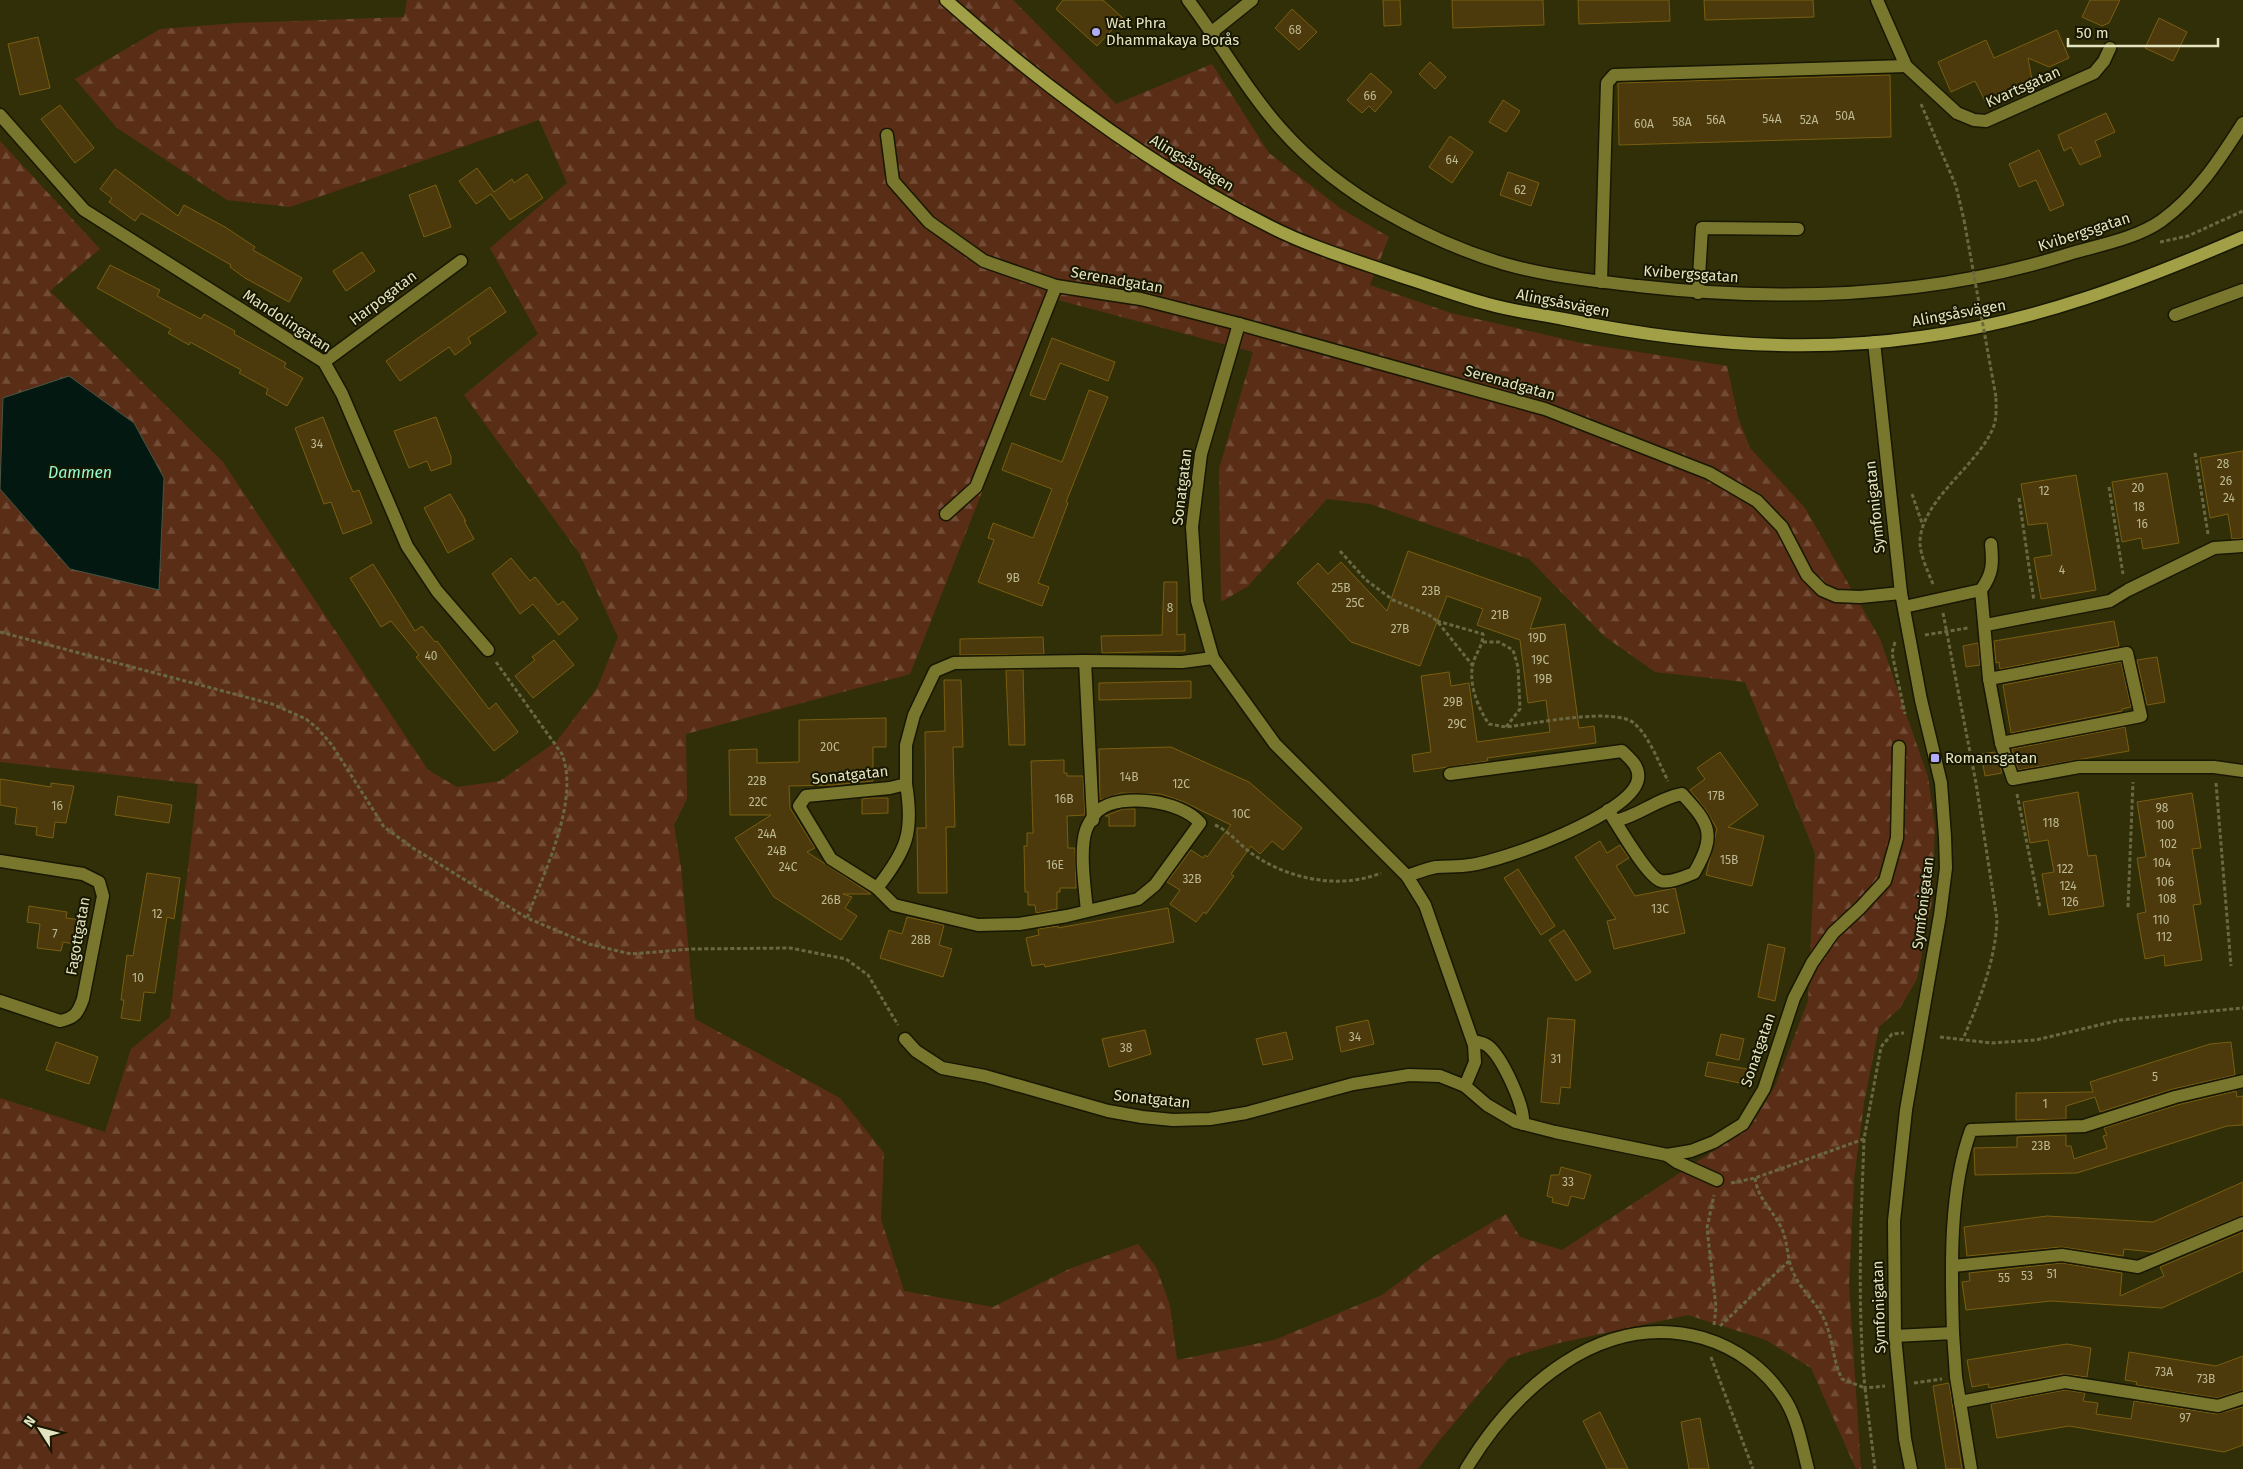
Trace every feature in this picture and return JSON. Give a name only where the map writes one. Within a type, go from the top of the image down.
[{"type":"main road","name":"Alingsåsvägen","points":[[946,0],[1047,85],[1135,148],[1271,227],[1359,262],[1489,305],[1621,331],[1705,340],[1770,344],[1874,342],[1922,337],[2060,308],[2132,284],[2243,237]]},
{"type":"street","name":"Kvibergsgatan","points":[[1188,0],[1281,130],[1318,164],[1354,192],[1387,213],[1466,251],[1508,265],[1601,282],[1698,293],[1811,295],[1944,283],[2036,264],[2138,233],[2160,222],[2196,190],[2213,169],[2243,123]]},
{"type":"street","points":[[1212,32],[1252,0]]},
{"type":"street","name":"Kvartsgatan","points":[[1877,0],[1906,66],[1957,113],[1974,120],[1986,121],[2094,73],[2104,62],[2110,48]]},
{"type":"street","points":[[1601,282],[1607,83],[1614,75],[1906,66]]},
{"type":"street","name":"Mandolingatan","points":[[0,115],[84,210],[324,362],[342,394],[407,546],[436,591],[488,650]]},
{"type":"street","name":"Serenadgatan","points":[[887,134],[893,181],[929,222],[984,261],[1056,286],[1141,299],[1239,324],[1545,409],[1709,473],[1757,501],[1776,521],[1794,547],[1807,575],[1822,590],[1836,596],[1860,598],[1901,592]]},
{"type":"street","points":[[1698,293],[1702,228],[1798,229]]},
{"type":"street","name":"Harpogatan","points":[[324,362],[461,260]]},
{"type":"street","name":"Serenadgatan","points":[[946,514],[976,487],[1056,286]]},
{"type":"street","points":[[2175,315],[2243,290]]},
{"type":"street","name":"Sonatgatan","points":[[1239,324],[1200,454],[1192,527],[1197,601],[1213,658],[1275,744],[1398,865],[1425,905],[1473,1041],[1475,1062],[1465,1086]]},
{"type":"street","name":"Symfonigatan","points":[[1874,342],[1901,592],[1921,700],[1941,783],[1946,868],[1940,915],[1906,1110],[1894,1221],[1895,1336],[1905,1439],[1911,1469]]},
{"type":"street","points":[[1904,607],[1981,590],[1989,579],[1993,566],[1991,544]]},
{"type":"street","points":[[1986,625],[2110,601],[2128,590],[2214,548],[2243,546]]},
{"type":"street","points":[[1981,590],[1986,625],[1989,678],[2001,743],[2014,779],[2079,767],[2134,766],[2214,768],[2243,771]]},
{"type":"street","points":[[1989,678],[2127,653],[2141,716],[2001,743]]},
{"type":"street","name":"Sonatgatan","points":[[877,888],[893,868],[909,836],[910,802],[906,784],[906,745],[914,715],[935,671],[954,663],[1182,662],[1213,658]]},
{"type":"street","points":[[1086,661],[1093,820]]},
{"type":"street","name":"Sonatgatan","points":[[905,1039],[916,1050],[942,1068],[1018,1084],[1108,1111],[1173,1120],[1210,1119],[1246,1113],[1311,1094],[1409,1075],[1440,1076],[1465,1086],[1487,1105],[1523,1124],[1667,1155],[1691,1151],[1728,1135],[1743,1124],[1764,1089],[1794,998],[1812,963],[1833,933],[1885,881],[1897,838],[1900,747]]},
{"type":"street","points":[[1450,774],[1622,751],[1636,764],[1638,779],[1631,793],[1612,816]]},
{"type":"street","name":"Sonatgatan","points":[[906,784],[890,788],[806,796],[799,806],[831,859],[877,888],[894,905],[978,925],[1020,924],[1138,899],[1155,885],[1200,823]]},
{"type":"street","points":[[1407,876],[1435,867],[1470,865],[1518,853],[1612,816],[1631,818],[1674,795],[1682,794],[1698,811],[1709,830],[1705,855],[1694,874],[1662,882],[1654,878],[1612,816]]},
{"type":"street","points":[[1087,911],[1084,850],[1086,830],[1099,810],[1126,801],[1176,806],[1195,816],[1200,823]]},
{"type":"street","name":"Fagottgatan","points":[[0,860],[83,874],[100,882],[103,896],[83,999],[78,1013],[70,1019],[60,1021],[0,1001]]},
{"type":"street","points":[[1473,1041],[1489,1047],[1498,1060],[1520,1102],[1523,1124]]},
{"type":"street","points":[[1971,1469],[1960,1402],[1953,1332],[1953,1266],[1957,1197],[1963,1152],[1971,1130],[2084,1126],[2175,1097],[2243,1081]]},
{"type":"street","points":[[1667,1155],[1677,1162],[1718,1180]]},
{"type":"street","points":[[1953,1266],[2062,1256],[2138,1267],[2243,1223]]},
{"type":"street","points":[[1466,1469],[1483,1440],[1505,1412],[1541,1378],[1573,1357],[1604,1342],[1636,1334],[1668,1331],[1723,1344],[1741,1354],[1770,1379],[1786,1401],[1796,1422],[1808,1469]]},
{"type":"street","points":[[1895,1336],[1953,1332]]},
{"type":"street","points":[[1960,1402],[2065,1382],[2218,1406],[2243,1398]]},
{"type":"path","points":[[1920,100],[1956,186],[1964,220],[1996,398],[1994,427],[1986,441],[1930,513],[1923,527],[1920,544],[1948,630],[1976,784],[1997,919],[1996,938],[1989,967],[1963,1039]]},
{"type":"path","points":[[2138,233],[2145,239],[2156,242],[2172,241],[2243,211]]},
{"type":"path","points":[[2195,453],[2208,535],[2214,548]]},
{"type":"path","points":[[2109,487],[2128,590]]},
{"type":"path","points":[[1912,494],[1923,527]]},
{"type":"path","points":[[2019,498],[2036,614]]},
{"type":"path","points":[[1340,551],[1366,580],[1393,600],[1429,615],[1473,666]]},
{"type":"path","points":[[1437,622],[1483,634],[1483,642],[1471,676],[1483,715],[1489,724],[1506,727],[1590,717],[1610,716],[1627,719],[1642,733],[1674,795]]},
{"type":"path","points":[[1910,638],[1986,625]]},
{"type":"path","points":[[0,632],[272,704],[306,719],[332,745],[384,827],[413,848],[527,918],[589,944],[631,954],[692,949],[790,948],[846,959],[868,975],[905,1039]]},
{"type":"path","points":[[1483,642],[1499,642],[1513,650],[1518,667],[1520,709],[1506,727]]},
{"type":"path","points":[[488,650],[562,754],[567,766],[566,802],[556,839],[527,918]]},
{"type":"path","points":[[2128,906],[2134,766]]},
{"type":"path","points":[[2214,768],[2231,966]]},
{"type":"path","points":[[2014,779],[2040,908]]},
{"type":"path","points":[[1200,823],[1211,823],[1224,828],[1241,846],[1276,870],[1306,878],[1333,881],[1363,880],[1398,865]]},
{"type":"path","points":[[1940,1037],[1992,1044],[2036,1040],[2120,1020],[2243,1008]]},
{"type":"path","points":[[1875,1469],[1865,1388],[1859,1307],[1864,1139],[1881,1047],[1892,1034],[1905,1033]]},
{"type":"path","points":[[1718,1180],[1731,1183],[1755,1178],[1864,1139]]},
{"type":"path","points":[[1755,1178],[1759,1196],[1780,1224],[1786,1238],[1794,1276],[1813,1299],[1824,1317],[1842,1379],[1865,1388]]},
{"type":"path","points":[[1713,1329],[1742,1308],[1790,1260]]},
{"type":"green space","points":[[407,0],[1013,0],[1116,104],[1212,64],[1269,153],[1340,208],[1389,237],[1370,285],[1451,313],[1581,343],[1727,366],[1738,417],[1750,448],[1805,508],[1880,639],[1928,777],[1935,826],[1932,901],[1917,979],[1900,1008],[1879,1027],[1864,1103],[1854,1179],[1849,1285],[1861,1469],[1856,1469],[1811,1368],[1766,1340],[1688,1315],[1559,1343],[1509,1358],[1439,1441],[1418,1469],[0,1469],[0,1098],[105,1132],[131,1049],[170,1017],[198,784],[0,762],[0,141],[100,249],[50,291],[223,462],[428,770],[457,787],[500,781],[557,741],[597,688],[618,637],[579,553],[464,395],[538,334],[490,248],[567,183],[539,120],[290,207],[227,200],[117,128],[75,79],[160,29],[237,23],[404,17]],"holes":[[[1058,300],[1253,352],[1219,469],[1221,602],[1248,586],[1327,499],[1370,504],[1529,559],[1604,636],[1655,672],[1745,682],[1815,853],[1808,1001],[1775,1086],[1750,1127],[1562,1250],[1520,1237],[1506,1214],[1433,1257],[1382,1295],[1274,1340],[1177,1360],[1170,1305],[1156,1267],[1138,1244],[1069,1269],[993,1307],[904,1291],[881,1219],[884,1153],[840,1098],[695,1019],[681,867],[674,825],[687,799],[686,734],[910,674]]]},
{"type":"water","name":"Dammen","points":[[69,376],[134,423],[164,478],[159,590],[70,569],[0,489],[3,398]]},
{"type":"building","name":"Wat Phra Dhammakaya Borås","points":[[1063,0],[1103,0],[1123,18],[1097,46],[1056,9]]},
{"type":"building","points":[[1383,0],[1400,0],[1401,25],[1384,26]]},
{"type":"building","points":[[1452,0],[1543,0],[1544,25],[1453,28]]},
{"type":"building","points":[[1578,0],[1669,0],[1670,21],[1579,24]]},
{"type":"building","points":[[1704,0],[1813,0],[1814,17],[1705,20]]},
{"type":"building","points":[[2090,0],[2120,0],[2109,23],[2102,26],[2082,17]]},
{"type":"building","points":[[1292,9],[1317,32],[1299,50],[1275,28]]},
{"type":"building","points":[[2159,18],[2187,32],[2173,61],[2145,48]]},
{"type":"building","points":[[2057,30],[2069,58],[2049,67],[2028,58],[2032,80],[1985,101],[1975,81],[1951,92],[1938,62],[1986,40],[1994,58]]},
{"type":"building","points":[[38,37],[50,88],[20,95],[8,44]]},
{"type":"building","points":[[1430,62],[1446,77],[1435,89],[1419,74]]},
{"type":"building","points":[[1371,73],[1392,92],[1375,112],[1369,106],[1362,113],[1347,100]]},
{"type":"building","points":[[1890,75],[1891,137],[1619,145],[1618,83]]},
{"type":"building","points":[[1503,100],[1520,111],[1506,132],[1489,122]]},
{"type":"building","points":[[60,105],[94,148],[75,163],[41,119]]},
{"type":"building","points":[[2106,113],[2115,132],[2095,141],[2101,156],[2080,165],[2071,147],[2064,151],[2058,135]]},
{"type":"building","points":[[1450,136],[1473,152],[1452,183],[1429,167]]},
{"type":"building","points":[[2039,150],[2064,205],[2050,211],[2036,180],[2019,187],[2009,164]]},
{"type":"building","points":[[477,168],[494,192],[512,179],[514,183],[527,174],[543,198],[510,220],[491,194],[476,204],[459,181]]},
{"type":"building","points":[[115,169],[178,216],[184,205],[225,227],[255,247],[253,250],[302,278],[289,302],[245,278],[230,267],[231,265],[141,213],[135,221],[109,202],[112,198],[100,189]]},
{"type":"building","points":[[1508,172],[1539,183],[1531,206],[1500,195]]},
{"type":"building","points":[[436,185],[451,227],[424,237],[409,195]]},
{"type":"building","points":[[362,252],[375,271],[346,291],[333,271]]},
{"type":"building","points":[[110,265],[160,290],[157,296],[201,319],[204,314],[235,331],[234,334],[286,363],[284,367],[303,378],[287,406],[266,394],[268,389],[239,373],[241,370],[190,342],[189,345],[168,333],[171,329],[97,288]]},
{"type":"building","points":[[490,287],[506,312],[468,338],[471,343],[455,355],[449,347],[400,381],[386,361]]},
{"type":"building","points":[[1052,338],[1115,362],[1108,381],[1060,363],[1045,400],[1030,395]]},
{"type":"building","points":[[1089,390],[1108,397],[1066,502],[1068,503],[1038,583],[1049,587],[1042,606],[978,582],[994,540],[988,538],[993,523],[1033,538],[1052,489],[1002,470],[1012,443],[1062,462]]},
{"type":"building","points":[[323,417],[353,492],[359,490],[372,523],[343,534],[331,502],[324,504],[295,428]]},
{"type":"building","points":[[436,417],[451,457],[451,464],[431,471],[427,461],[409,468],[394,431]]},
{"type":"building","points":[[2243,451],[2243,538],[2232,539],[2228,514],[2210,518],[2200,458]]},
{"type":"building","points":[[2167,473],[2179,543],[2143,549],[2141,538],[2122,542],[2112,482]]},
{"type":"building","points":[[2076,475],[2096,590],[2041,599],[2034,558],[2052,555],[2047,523],[2028,525],[2021,484]]},
{"type":"building","points":[[450,494],[474,539],[448,553],[424,508]]},
{"type":"building","points":[[1408,551],[1541,598],[1530,629],[1565,624],[1579,728],[1594,726],[1596,743],[1487,758],[1488,761],[1414,772],[1412,755],[1431,752],[1421,676],[1449,672],[1451,686],[1469,683],[1477,742],[1550,732],[1546,700],[1528,703],[1520,640],[1477,625],[1483,609],[1447,596],[1420,666],[1351,642],[1297,583],[1318,563],[1328,574],[1341,562],[1387,611]]},
{"type":"building","points":[[511,558],[530,581],[535,577],[558,605],[563,601],[578,619],[559,635],[533,604],[520,614],[492,574]]},
{"type":"building","points":[[373,564],[415,631],[422,626],[435,642],[437,641],[489,709],[496,703],[518,732],[494,751],[416,657],[419,655],[391,621],[381,627],[350,578]]},
{"type":"building","points":[[1164,582],[1177,582],[1177,635],[1185,634],[1185,651],[1102,653],[1101,636],[1162,635]]},
{"type":"building","points":[[2114,621],[2119,646],[2000,669],[1999,662],[1996,663],[1994,641]]},
{"type":"building","points":[[1043,637],[1044,654],[960,655],[960,639]]},
{"type":"building","points":[[554,640],[574,665],[533,698],[515,676],[535,660],[532,657]]},
{"type":"building","points":[[1978,643],[1980,665],[1966,667],[1963,646]]},
{"type":"building","points":[[2157,657],[2165,702],[2147,705],[2137,660]]},
{"type":"building","points":[[2121,662],[2131,707],[2122,709],[2122,711],[2011,733],[2003,685]]},
{"type":"building","points":[[1006,670],[1023,670],[1025,745],[1009,745]]},
{"type":"building","points":[[944,680],[961,680],[963,747],[953,747],[955,827],[946,827],[947,893],[918,893],[917,828],[926,828],[925,732],[945,731]]},
{"type":"building","points":[[1191,681],[1191,698],[1099,700],[1099,683]]},
{"type":"building","points":[[886,718],[886,747],[873,747],[873,781],[833,785],[789,786],[790,808],[815,848],[807,852],[871,894],[843,894],[852,897],[845,908],[857,916],[841,940],[774,897],[735,838],[771,815],[730,815],[729,750],[757,749],[757,763],[799,762],[799,720]]},
{"type":"building","points":[[2125,727],[2129,751],[2018,770],[2012,749]]},
{"type":"building","points":[[1171,747],[1249,782],[1302,828],[1283,850],[1272,841],[1260,854],[1251,846],[1231,874],[1234,876],[1206,914],[1204,912],[1196,922],[1170,904],[1180,890],[1167,882],[1191,850],[1203,858],[1205,855],[1207,857],[1231,825],[1184,802],[1161,794],[1121,793],[1100,800],[1099,749]]},
{"type":"building","points":[[1720,752],[1758,805],[1728,827],[1764,836],[1752,886],[1706,875],[1717,829],[1706,810],[1690,790],[1705,779],[1697,768]]},
{"type":"building","points":[[1995,752],[2002,773],[1985,776],[1981,754]]},
{"type":"building","points":[[1064,760],[1064,773],[1067,773],[1067,776],[1083,776],[1085,815],[1067,816],[1068,848],[1075,848],[1076,888],[1060,888],[1060,892],[1057,892],[1057,909],[1036,913],[1035,905],[1028,905],[1028,892],[1025,892],[1024,846],[1027,846],[1027,833],[1033,833],[1031,761]]},
{"type":"building","points":[[0,779],[51,787],[51,783],[74,786],[66,823],[55,822],[53,838],[36,835],[37,827],[15,824],[17,808],[0,805]]},
{"type":"building","points":[[2078,792],[2088,856],[2096,855],[2104,906],[2049,915],[2042,874],[2054,872],[2048,840],[2030,843],[2023,802]]},
{"type":"building","points":[[2192,793],[2201,848],[2192,849],[2201,904],[2193,905],[2202,960],[2165,966],[2164,955],[2145,959],[2137,914],[2146,912],[2137,858],[2146,857],[2137,802]]},
{"type":"building","points":[[118,796],[172,805],[169,823],[115,815]]},
{"type":"building","points":[[888,798],[888,813],[862,814],[862,799]]},
{"type":"building","points":[[1123,809],[1135,809],[1135,826],[1109,826],[1109,816],[1105,816]]},
{"type":"building","points":[[1600,841],[1607,853],[1620,845],[1629,858],[1616,866],[1635,896],[1675,888],[1685,933],[1614,949],[1607,921],[1616,919],[1575,857]]},
{"type":"building","points":[[1518,869],[1555,926],[1541,935],[1504,878]]},
{"type":"building","points":[[147,873],[180,878],[174,919],[167,917],[155,993],[144,992],[140,1021],[121,1018],[124,1000],[121,1000],[127,955],[133,956]]},
{"type":"building","points":[[29,906],[67,912],[66,918],[82,920],[79,945],[63,942],[61,951],[37,948],[40,924],[27,922]]},
{"type":"building","points":[[1168,908],[1174,942],[1045,967],[1044,964],[1032,966],[1026,938],[1039,935],[1038,929],[1058,926],[1058,928]]},
{"type":"building","points":[[907,917],[944,925],[939,945],[952,949],[943,977],[880,958],[889,930],[902,934]]},
{"type":"building","points":[[1564,930],[1591,972],[1576,981],[1549,940]]},
{"type":"building","points":[[1768,944],[1785,948],[1775,1001],[1758,997]]},
{"type":"building","points":[[1548,1018],[1575,1020],[1570,1088],[1561,1087],[1559,1104],[1541,1102]]},
{"type":"building","points":[[1368,1020],[1374,1044],[1341,1052],[1336,1027]]},
{"type":"building","points":[[1145,1030],[1151,1054],[1109,1067],[1102,1039]]},
{"type":"building","points":[[1286,1032],[1293,1059],[1263,1065],[1256,1039]]},
{"type":"building","points":[[1721,1034],[1744,1039],[1739,1060],[1716,1055]]},
{"type":"building","points":[[56,1042],[98,1057],[89,1084],[46,1070]]},
{"type":"building","points":[[2231,1042],[2235,1075],[2173,1089],[2100,1112],[2095,1097],[2066,1106],[2066,1119],[2016,1120],[2016,1093],[2093,1092],[2090,1082],[2210,1044]]},
{"type":"building","points":[[1708,1062],[1753,1070],[1750,1085],[1705,1076]]},
{"type":"building","points":[[2236,1091],[2237,1097],[2243,1096],[2243,1125],[2227,1126],[2077,1173],[1975,1175],[1974,1148],[2017,1147],[2017,1137],[2066,1135],[2066,1146],[2071,1146],[2074,1159],[2107,1148],[2103,1136],[2107,1135],[2104,1128],[2177,1105]]},
{"type":"building","points":[[1561,1167],[1591,1175],[1584,1199],[1571,1196],[1568,1206],[1552,1202],[1553,1198],[1547,1196],[1551,1175],[1559,1175]]},
{"type":"building","points":[[2243,1182],[2243,1215],[2153,1252],[2124,1249],[2123,1256],[2061,1247],[1967,1256],[1964,1227],[2047,1216],[2153,1222]]},
{"type":"building","points":[[2243,1232],[2243,1271],[2162,1308],[2051,1301],[1966,1310],[1962,1282],[1970,1281],[1969,1273],[2062,1263],[2122,1273],[2120,1296],[2164,1276],[2160,1267]]},
{"type":"building","points":[[2067,1344],[2091,1348],[2087,1377],[2063,1374],[1989,1388],[1988,1384],[1972,1387],[1967,1360]]},
{"type":"building","points":[[2129,1352],[2216,1366],[2243,1356],[2243,1390],[2217,1398],[2136,1385],[2137,1382],[2125,1380]]},
{"type":"building","points":[[1949,1383],[1962,1469],[1946,1469],[1933,1386]]},
{"type":"building","points":[[2065,1390],[2085,1393],[2083,1401],[2098,1403],[2096,1414],[2131,1419],[2134,1401],[2217,1414],[2243,1407],[2243,1445],[2224,1452],[2069,1426],[1997,1438],[1991,1404]]},
{"type":"building","points":[[1600,1412],[1628,1469],[1607,1469],[1583,1421]]},
{"type":"building","points":[[1700,1418],[1709,1469],[1689,1469],[1681,1422]]},
{"type":"place","name":"Wat Phra Dhammakaya Borås","points":[[1096,32]]},
{"type":"place","name":"Romansgatan","points":[[1935,758]]}]
